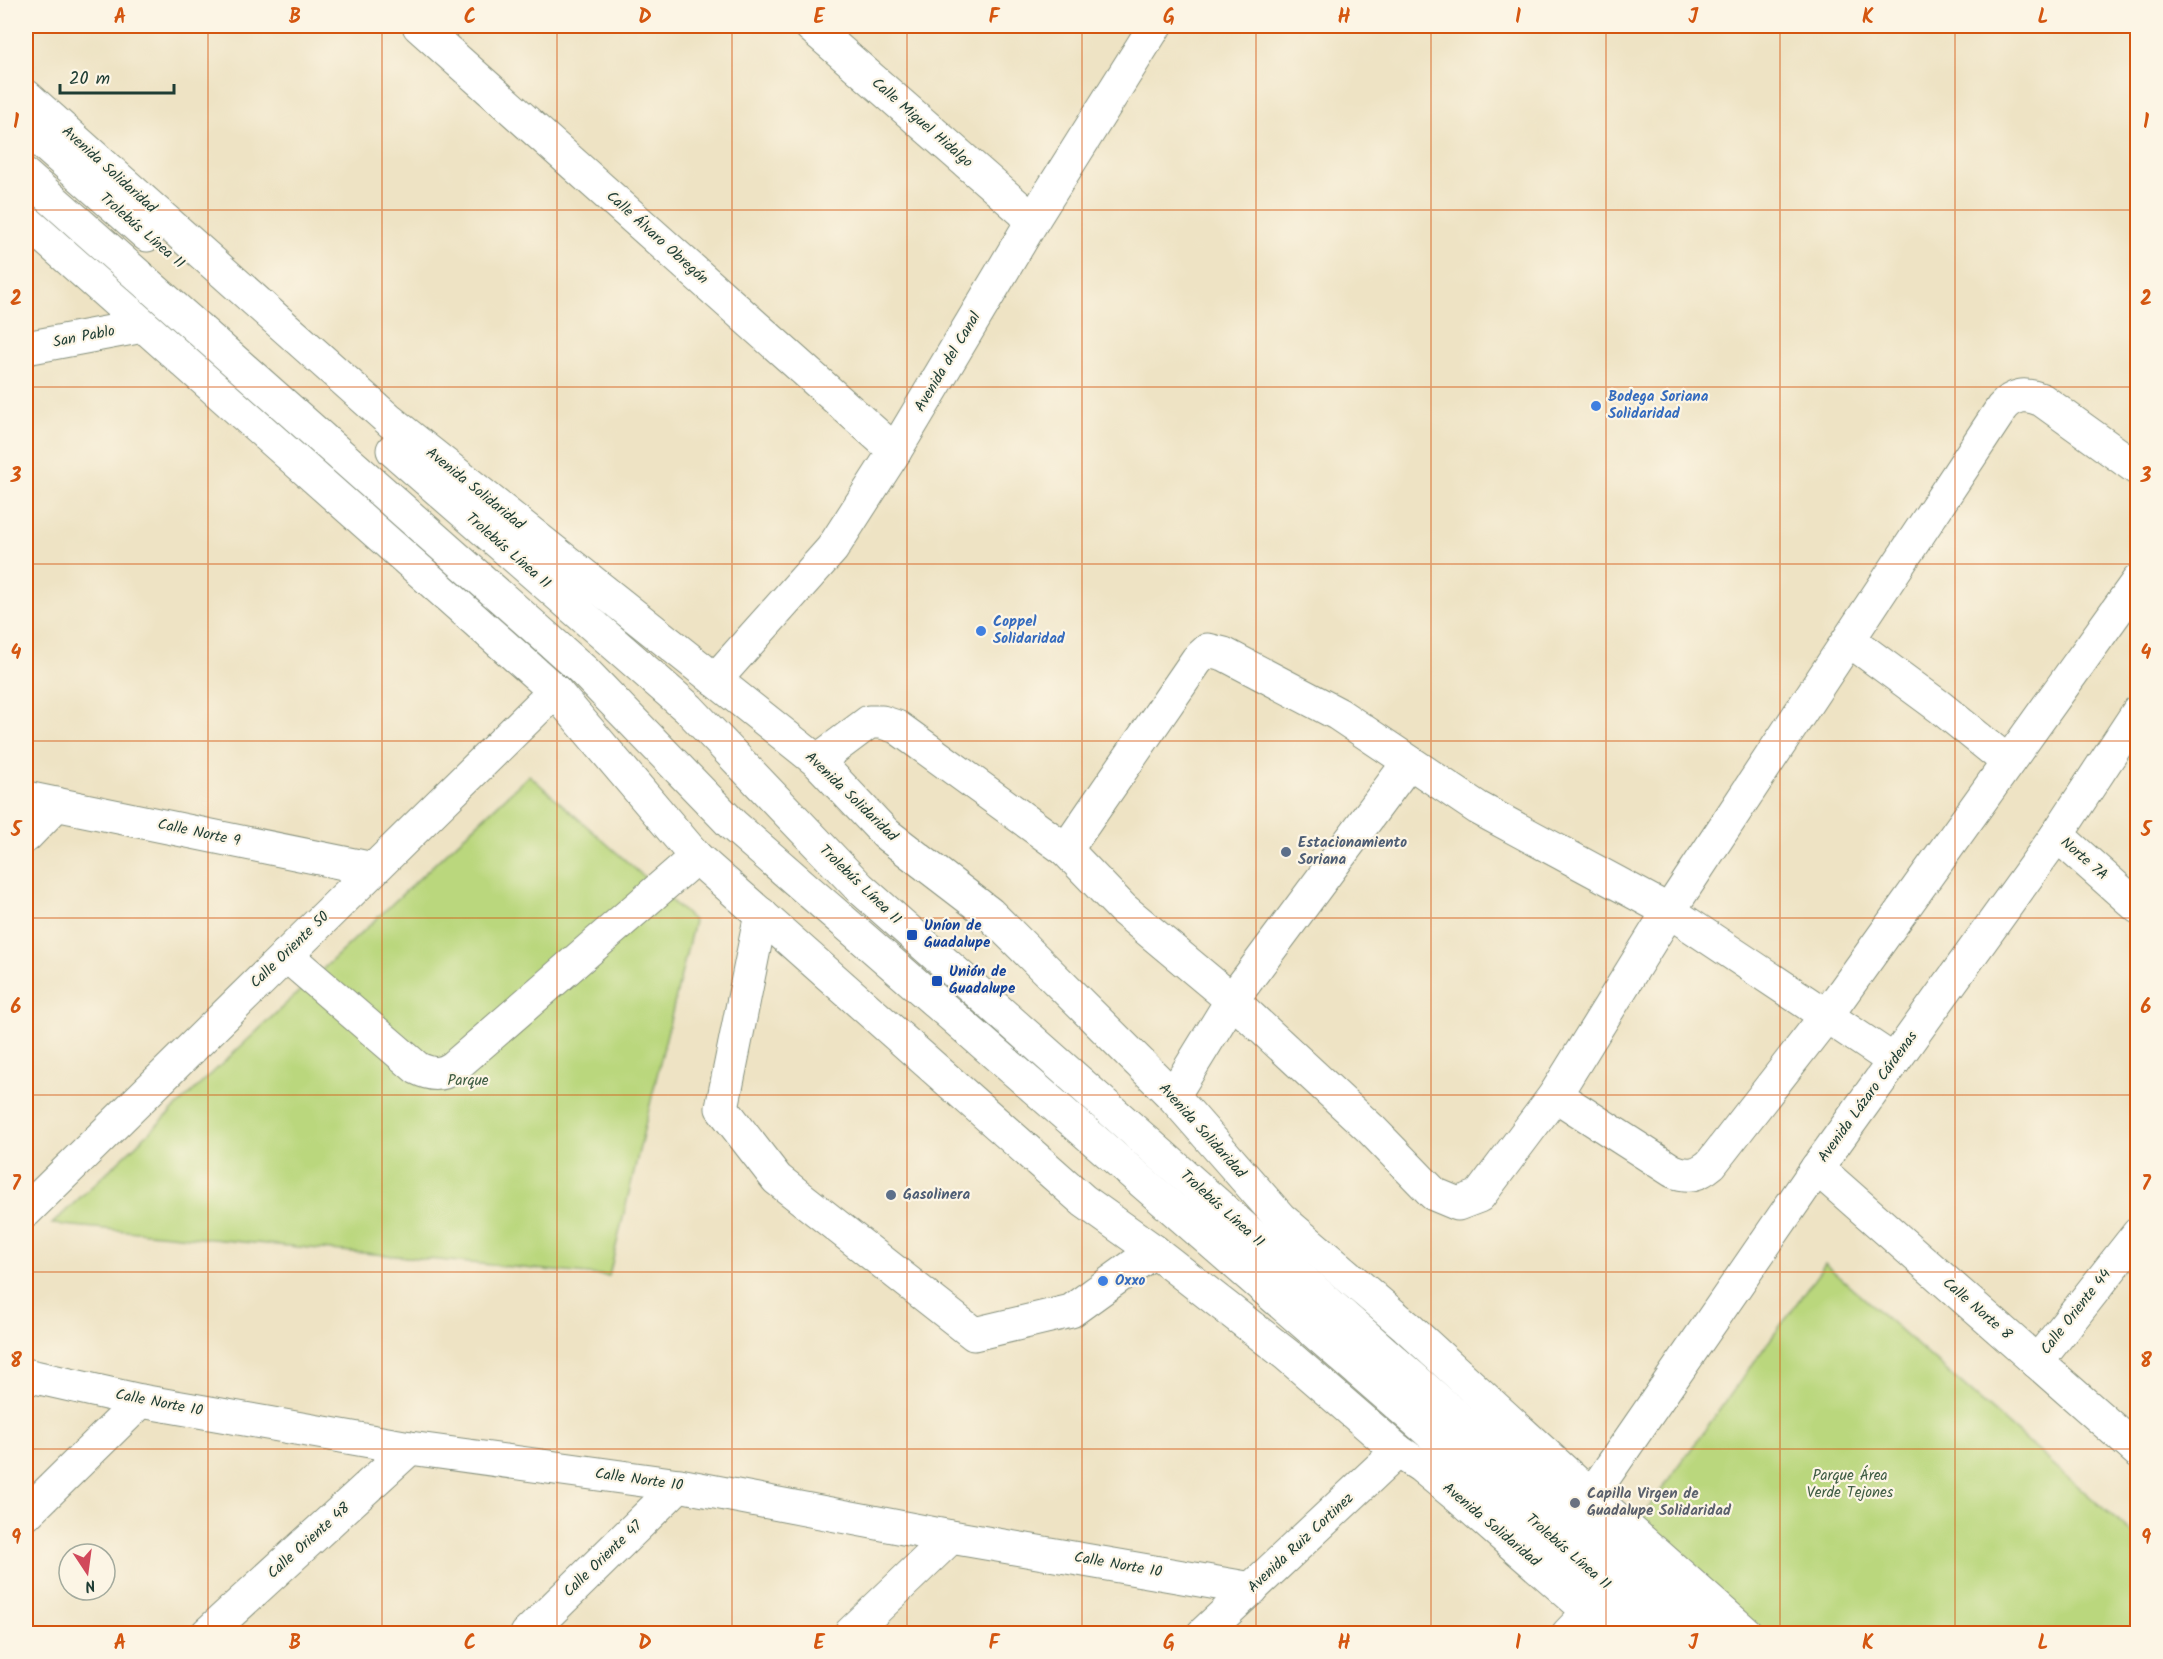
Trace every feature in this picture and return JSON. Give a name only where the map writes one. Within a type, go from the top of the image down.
[{"type":"street","name":"Calle Álvaro Obregón","points":[[419,26],[895,451]]},
{"type":"street","name":"Calle Miguel Hidalgo","points":[[812,26],[1032,220]]},
{"type":"street","name":"Avenida del Canal","points":[[716,680],[832,549],[895,451],[1032,220],[1155,26]]},
{"type":"street","name":"Avenida Solidaridad","points":[[26,96],[390,421],[817,761],[886,834],[989,913],[1173,1096],[1280,1218],[1406,1326],[1592,1497],[1747,1634]]},
{"type":"street","name":"Trolebús Línea 11","points":[[26,128],[689,709],[859,887],[1702,1634]]},
{"type":"street","name":"Trolebús Línea 11","points":[[26,176],[583,670],[733,825],[1661,1634]]},
{"type":"street","name":"Avenida Solidaridad","points":[[26,221],[555,690],[696,857],[1084,1201],[1154,1251],[1287,1354],[1398,1451],[1421,1466],[1542,1568],[1579,1623],[1615,1634]]},
{"type":"street","name":"San Pablo","points":[[26,348],[143,326]]},
{"type":"street","points":[[817,761],[869,722],[882,722],[897,727],[1066,850],[1123,909],[1232,1000],[1372,1130],[1434,1194],[1458,1204],[1479,1196],[1555,1095],[1669,911],[2010,399],[2020,395],[2042,400],[2138,469]]},
{"type":"street","points":[[1555,1095],[1673,1171],[1683,1175],[1694,1175],[1711,1164],[1827,1015],[2138,581]]},
{"type":"street","points":[[1849,640],[1940,707],[2008,762]]},
{"type":"street","points":[[1066,850],[1197,660],[1208,650],[1224,654],[1338,714],[1478,808],[1669,911],[1894,1061]]},
{"type":"street","name":"Calle Oriente 50","points":[[26,1211],[555,690]]},
{"type":"street","name":"Avenida Lázaro Cárdenas","points":[[1600,1483],[1816,1168],[2057,836],[2138,712]]},
{"type":"street","points":[[1173,1096],[1232,1000],[1409,762]]},
{"type":"street","name":"Calle Norte 9","points":[[26,798],[373,869]]},
{"type":"street","points":[[26,836],[57,804]]},
{"type":"street","name":"Norte 7A","points":[[2057,836],[2138,907]]},
{"type":"street","points":[[286,955],[417,1068],[426,1073],[446,1073],[696,857]]},
{"type":"street","points":[[761,914],[722,1108],[777,1179],[974,1334],[1071,1311],[1154,1251]]},
{"type":"street","name":"Calle Norte 8","points":[[1816,1168],[2138,1451]]},
{"type":"street","name":"Calle Oriente 44","points":[[2037,1362],[2138,1234]]},
{"type":"street","name":"Calle Norte 10","points":[[26,1375],[141,1401],[410,1448],[679,1485],[1252,1589]]},
{"type":"street","points":[[26,1514],[141,1401]]},
{"type":"street","name":"Calle Oriente 48","points":[[207,1634],[410,1448]]},
{"type":"street","name":"Avenida Ruiz Cortinez","points":[[1203,1634],[1398,1451]]},
{"type":"street","name":"Calle Oriente 47","points":[[527,1634],[679,1485]]},
{"type":"street","points":[[850,1634],[951,1536]]},
{"type":"green space","name":"Parque","points":[[529,775],[694,921],[609,1276],[52,1224]]},
{"type":"green space","name":"Parque Área Verde Tejones","points":[[1825,1264],[2137,1538],[2137,1633],[1712,1633],[1618,1550]]},
{"type":"place","name":"Bodega Soriana Solidaridad","points":[[1596,406]]},
{"type":"place","name":"Coppel Solidaridad","points":[[981,631]]},
{"type":"place","name":"Estacionamiento Soriana","points":[[1286,852]]},
{"type":"place","name":"Uníon de Guadalupe","points":[[912,935]]},
{"type":"place","name":"Unión de Guadalupe","points":[[937,981]]},
{"type":"place","name":"Gasolinera","points":[[891,1195]]},
{"type":"place","name":"Oxxo","points":[[1103,1281]]},
{"type":"place","name":"Capilla Virgen de Guadalupe Solidaridad","points":[[1575,1503]]}]
